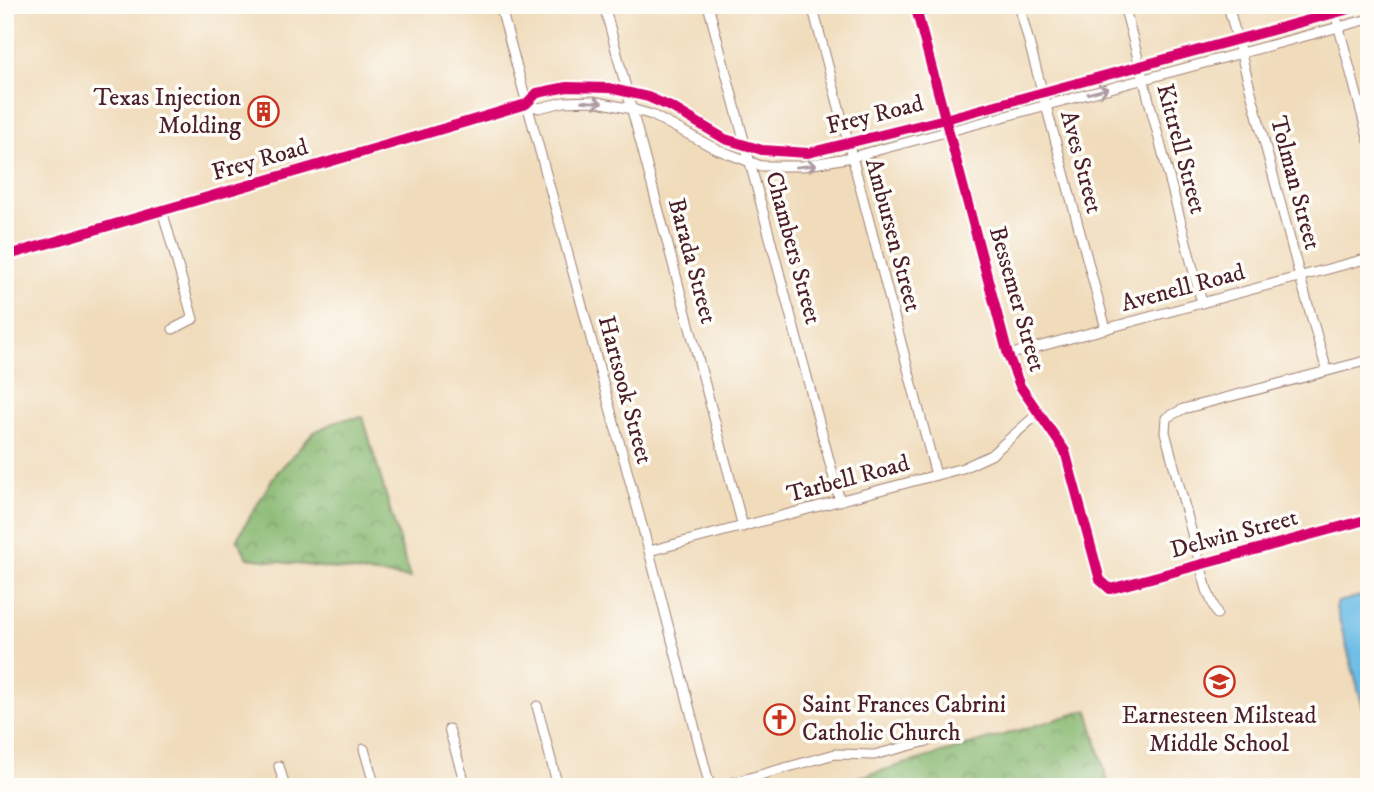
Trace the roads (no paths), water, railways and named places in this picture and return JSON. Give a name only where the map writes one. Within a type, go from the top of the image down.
[{"type":"street","name":"Hartsook Street","points":[[500,5],[649,551],[710,787]]},
{"type":"street","name":"Barada Street","points":[[604,5],[743,527]]},
{"type":"street","name":"Chambers Street","points":[[708,5],[840,501]]},
{"type":"street","name":"Ambursen Street","points":[[812,5],[936,475]]},
{"type":"street","name":"Bessemer Street","points":[[915,5],[1008,355],[1020,386],[1065,451],[1100,580],[1110,589]]},
{"type":"street","name":"Aves Street","points":[[1019,5],[1105,329]]},
{"type":"street","name":"Kittrell Street","points":[[1124,5],[1202,303]]},
{"type":"street","name":"Tolman Street","points":[[1228,5],[1327,371]]},
{"type":"street","name":"Frey Road","points":[[5,256],[526,104],[537,93],[567,87],[627,90],[673,108],[725,139],[762,150],[790,153],[824,150],[1237,40],[1334,9],[1364,5]]},
{"type":"street","points":[[1334,9],[1369,141]]},
{"type":"street","name":"Frey Road","points":[[526,104],[538,108],[564,102],[593,101],[632,109],[652,115],[716,149],[750,162],[761,166],[788,168],[852,157],[1369,19]]},
{"type":"street","points":[[162,210],[193,319],[173,329]]},
{"type":"street","name":"Avenell Road","points":[[1008,355],[1369,258]]},
{"type":"street","points":[[1217,614],[1206,590],[1165,432],[1166,418],[1183,409],[1369,360]]},
{"type":"street","name":"Tarbell Road","points":[[649,551],[964,468],[991,455],[1040,412]]},
{"type":"street","name":"Delwin Street","points":[[1110,589],[1369,519]]},
{"type":"street","points":[[537,706],[558,787]]},
{"type":"street","points":[[449,729],[466,787]]},
{"type":"street","points":[[717,787],[835,754],[874,755],[939,738]]},
{"type":"street","points":[[364,749],[375,787]]},
{"type":"street","points":[[279,766],[285,787]]},
{"type":"water","points":[[1369,594],[1369,729],[1336,607],[1338,602]]},
{"type":"place","name":"Texas Injection Molding","points":[[264,112]]},
{"type":"place","name":"Earnesteen Milstead Middle School","points":[[1219,682]]},
{"type":"place","name":"Saint Frances Cabrini Catholic Church","points":[[779,719]]}]
